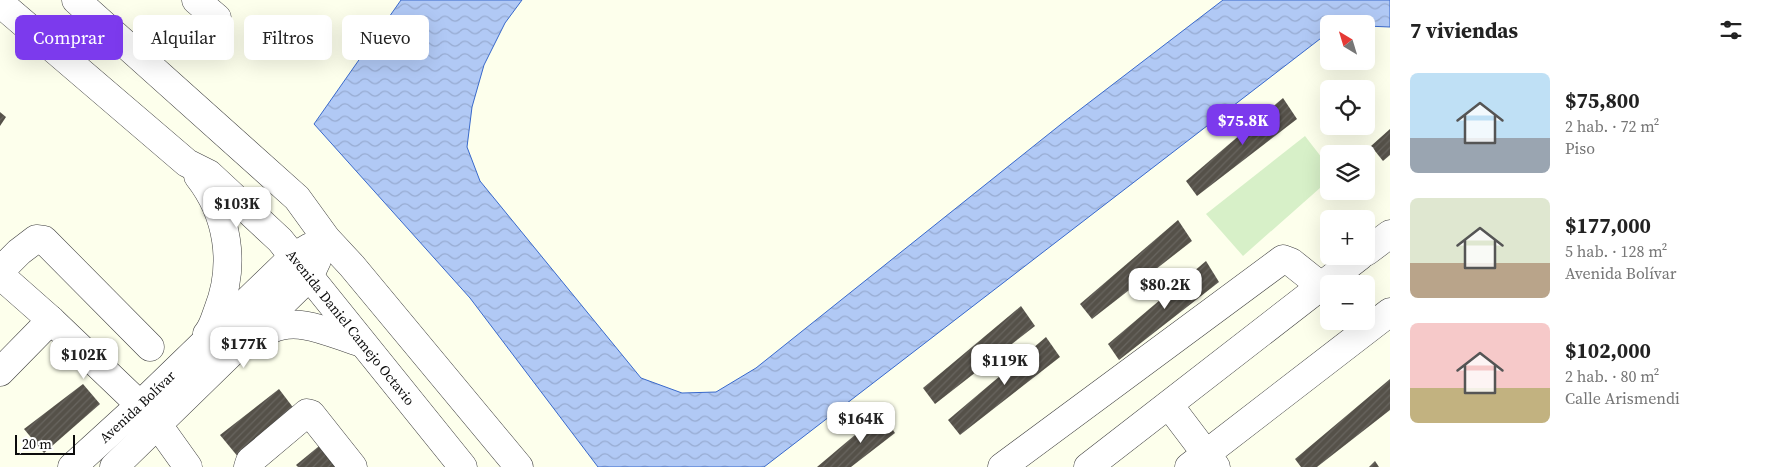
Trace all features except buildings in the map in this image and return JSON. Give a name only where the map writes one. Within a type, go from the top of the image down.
[{"type":"street","points":[[76,0],[297,198],[326,238],[352,266],[519,467]]},
{"type":"street","points":[[196,0],[214,15]]},
{"type":"street","name":"Avenida Daniel Camejo Octavio","points":[[0,3],[187,163],[209,174],[280,240],[463,467]]},
{"type":"street","points":[[187,163],[210,191],[223,224],[228,260],[224,295],[200,366]]},
{"type":"street","points":[[1375,245],[1390,234]]},
{"type":"street","name":"Avenida Bolívar","points":[[114,467],[158,425],[200,366],[301,267],[326,238]]},
{"type":"street","points":[[0,271],[19,252],[36,240],[44,240],[150,347]]},
{"type":"street","points":[[1002,467],[1282,259],[1291,262],[1320,285]]},
{"type":"street","points":[[1335,275],[1348,265]]},
{"type":"street","points":[[0,275],[140,404],[158,425],[188,467]]},
{"type":"street","points":[[1088,467],[1320,287]]},
{"type":"street","points":[[1169,405],[1204,463],[1390,312]]},
{"type":"street","points":[[0,372],[51,320]]},
{"type":"street","points":[[200,366],[270,330],[292,324],[320,329],[362,343]]},
{"type":"street","name":"Avenida Bolívar","points":[[72,467],[140,404],[200,366]]},
{"type":"street","points":[[248,467],[250,462],[308,413],[311,414],[353,467]]},
{"type":"green space","points":[[1305,136],[1320,155],[1320,188],[1243,256],[1206,214]]},
{"type":"water","points":[[401,0],[522,0],[505,23],[484,65],[472,107],[467,147],[480,181],[641,378],[682,393],[716,392],[756,368],[1065,121],[1223,0],[1390,0],[1390,27],[1375,26],[1375,15],[1320,15],[1320,39],[764,467],[598,467],[470,298],[314,124],[359,60],[429,60],[429,15],[390,15]]}]
